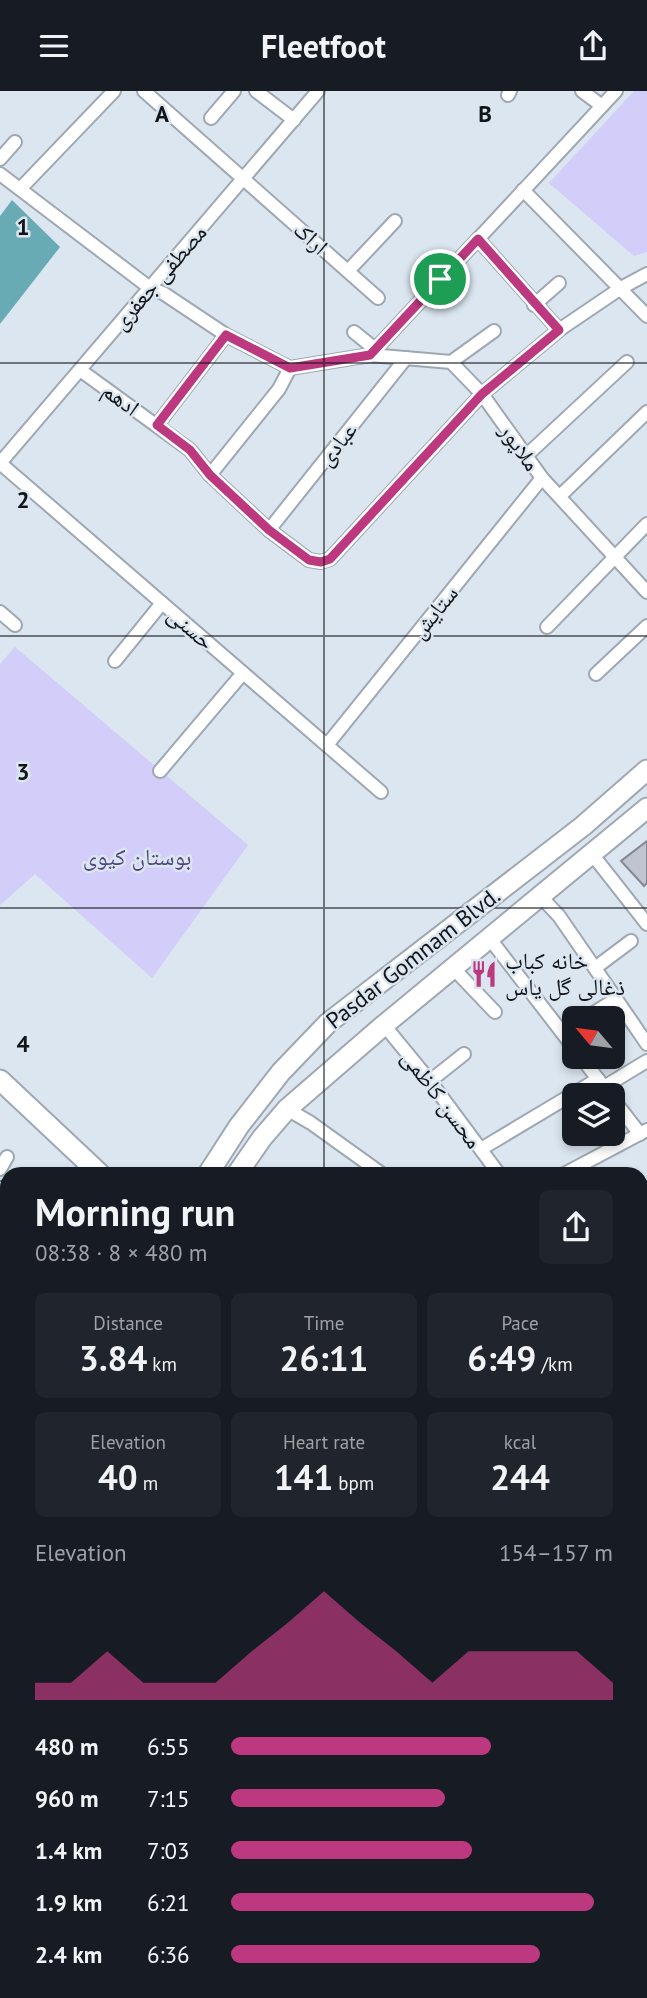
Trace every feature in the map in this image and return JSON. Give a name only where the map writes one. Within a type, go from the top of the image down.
[{"type":"main road","name":"Pasdar Gomnam Blvd.","points":[[213,1167],[239,1126],[281,1073],[328,1023],[583,826],[647,770]]},
{"type":"main road","name":"Pasdar Gomnam Blvd.","points":[[242,1167],[262,1137],[287,1109],[384,1025],[647,808]]},
{"type":"main road","points":[[0,1080],[93,1167]]},
{"type":"main road","points":[[204,1167],[239,1126]]},
{"type":"street","points":[[20,189],[114,91]]},
{"type":"street","name":"اراک","points":[[144,91],[378,298]]},
{"type":"street","points":[[211,118],[234,91]]},
{"type":"street","points":[[257,91],[293,120]]},
{"type":"street","name":"مصطفی جعفری","points":[[0,463],[318,91]]},
{"type":"street","points":[[582,91],[602,106]]},
{"type":"street","points":[[373,352],[616,91]]},
{"type":"street","points":[[0,159],[15,142]]},
{"type":"street","points":[[0,174],[149,288],[163,293],[226,335],[290,368],[373,352],[452,362],[494,331]]},
{"type":"street","points":[[523,190],[647,316]]},
{"type":"street","points":[[348,271],[395,221]]},
{"type":"street","points":[[478,239],[559,330]]},
{"type":"street","points":[[482,394],[559,330],[621,288],[647,274]]},
{"type":"street","points":[[534,305],[559,283]]},
{"type":"street","points":[[354,332],[373,352]]},
{"type":"street","points":[[157,425],[226,335]]},
{"type":"street","name":"عبادی","points":[[269,530],[406,358]]},
{"type":"street","name":"ملاپور","points":[[452,362],[482,394],[542,478],[647,592]]},
{"type":"street","points":[[527,455],[627,362]]},
{"type":"street","points":[[210,475],[279,389],[290,368]]},
{"type":"street","name":"ادهم","points":[[80,370],[190,450],[210,475],[269,530],[309,560],[321,562],[330,559],[482,394]]},
{"type":"street","points":[[560,496],[647,412]]},
{"type":"street","name":"حسنی","points":[[0,463],[381,792]]},
{"type":"street","name":"ستایش","points":[[327,745],[542,478]]},
{"type":"street","points":[[547,627],[647,524]]},
{"type":"street","points":[[115,661],[162,603]]},
{"type":"street","points":[[0,612],[15,625]]},
{"type":"street","points":[[596,674],[647,626]]},
{"type":"street","points":[[160,771],[243,673]]},
{"type":"street","points":[[592,854],[647,924]]},
{"type":"street","points":[[541,897],[559,916],[647,1044]]},
{"type":"street","points":[[490,939],[562,1032]]},
{"type":"street","points":[[595,968],[631,941]]},
{"type":"street","points":[[454,969],[495,1012]]},
{"type":"street","points":[[605,1006],[616,999]]},
{"type":"street","name":"محسن کاظمی","points":[[384,1025],[494,1167]]},
{"type":"street","points":[[430,1081],[464,1054]]},
{"type":"street","points":[[616,1083],[647,1061]]},
{"type":"street","points":[[590,1069],[601,1083]]},
{"type":"street","points":[[287,1109],[372,1167]]},
{"type":"street","points":[[481,1149],[562,1111]]},
{"type":"street","points":[[577,1167],[643,1132],[625,1112]]},
{"type":"street","points":[[2,1167],[7,1157]]},
{"type":"green space","points":[[634,91],[647,91],[647,252],[634,256],[549,183]]},
{"type":"green space","name":"بوستان کیوی","points":[[15,647],[248,845],[152,978],[35,874],[0,905],[0,664]]},
{"type":"water","points":[[12,200],[60,247],[0,324],[0,216]]},
{"type":"building","points":[[647,841],[647,883],[644,886],[621,861]]},
{"type":"place","name":"خانه کباب ذغالی گل یاس","points":[[484,974]]},
{"type":"route","points":[[478,239],[559,330],[482,394],[330,559],[321,562],[309,560],[269,530],[210,475],[190,450],[157,425],[226,335],[290,368],[370,355],[440,279],[478,239]]}]
